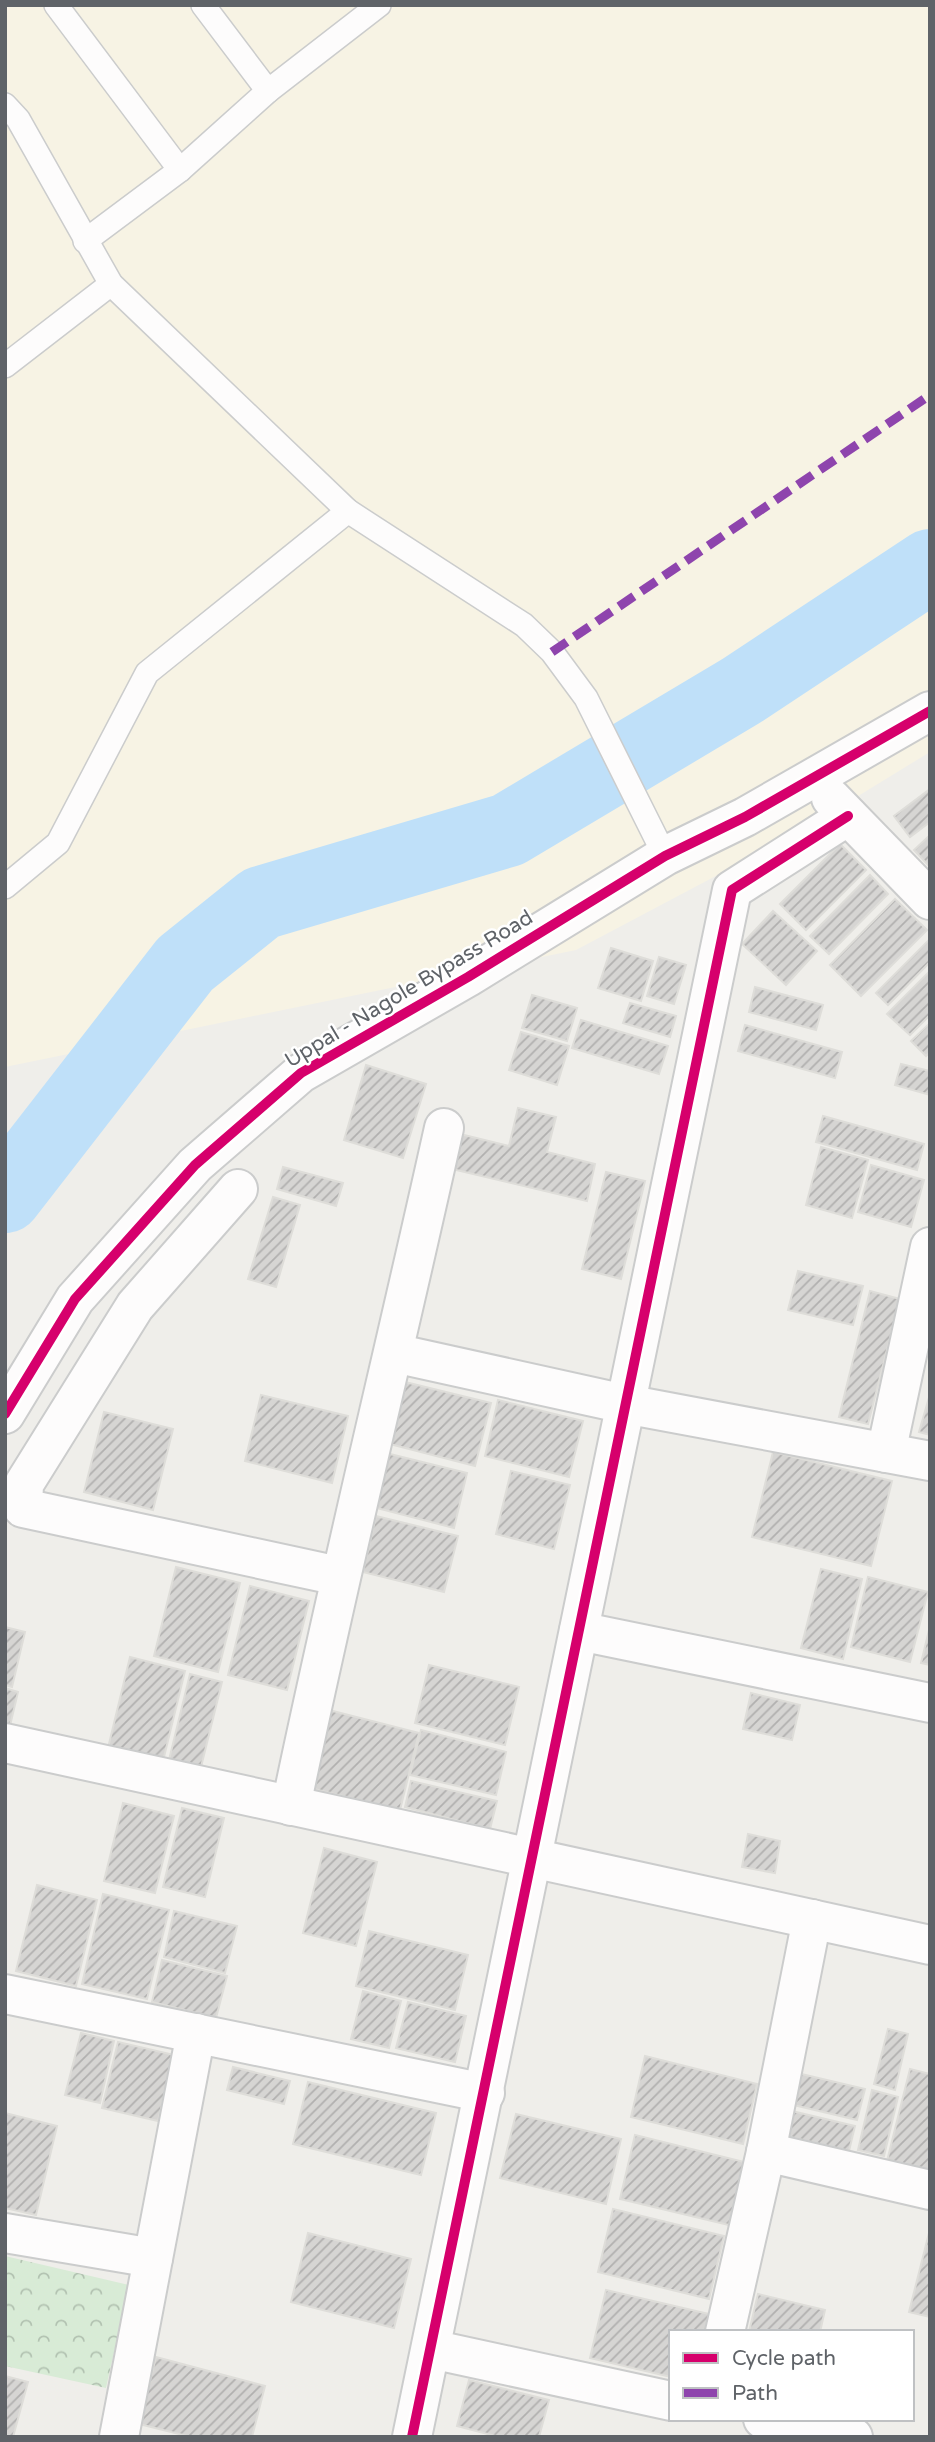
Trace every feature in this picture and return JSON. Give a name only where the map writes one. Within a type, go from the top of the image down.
[{"type":"street","name":"Uppal - Nagole Bypass Road","points":[[5,1414],[75,1299],[195,1165],[302,1073],[468,977],[665,856],[733,824],[930,711]]},
{"type":"street","points":[[812,779],[930,900]]},
{"type":"street","points":[[412,2437],[732,890],[848,816]]},
{"type":"street","points":[[291,1806],[339,1576],[394,1353],[444,1128]]},
{"type":"street","points":[[238,1189],[135,1306],[24,1484],[23,1508],[339,1576]]},
{"type":"street","points":[[886,1453],[930,1247]]},
{"type":"street","points":[[394,1353],[625,1404],[930,1461]]},
{"type":"street","points":[[579,1631],[930,1703]]},
{"type":"street","points":[[5,1743],[930,1945]]},
{"type":"street","points":[[725,2330],[766,2152],[811,1919]]},
{"type":"street","points":[[5,1994],[485,2093]]},
{"type":"street","points":[[119,2437],[196,2033]]},
{"type":"street","points":[[766,2152],[930,2190]]},
{"type":"street","points":[[5,2233],[153,2258]]},
{"type":"street","points":[[431,2350],[669,2401]]},
{"type":"street","points":[[773,2421],[853,2437]]},
{"type":"lane","points":[[56,5],[180,170]]},
{"type":"lane","points":[[203,5],[268,91]]},
{"type":"lane","points":[[85,241],[180,170],[268,91],[379,5]]},
{"type":"lane","points":[[5,104],[18,119],[111,284],[348,511],[524,625],[552,652],[586,698],[665,856]]},
{"type":"lane","points":[[5,366],[111,284]]},
{"type":"lane","points":[[5,887],[58,842],[147,673],[348,511]]},
{"type":"shaded area","points":[[5,5],[930,5],[930,752],[801,831],[576,950],[5,1067]]},
{"type":"green space","points":[[5,2256],[129,2285],[106,2388],[5,2366]]},
{"type":"building","points":[[930,789],[930,822],[910,837],[894,816]]},
{"type":"building","points":[[930,835],[930,867],[914,850]]},
{"type":"building","points":[[840,844],[866,870],[806,930],[780,904]]},
{"type":"building","points":[[870,875],[888,894],[829,954],[810,936]]},
{"type":"building","points":[[895,899],[927,930],[861,996],[830,965]]},
{"type":"building","points":[[773,911],[817,951],[786,985],[742,944]]},
{"type":"building","points":[[930,939],[930,962],[888,1005],[876,993]]},
{"type":"building","points":[[611,948],[653,961],[641,1001],[598,988]]},
{"type":"building","points":[[659,957],[686,965],[674,1004],[647,996]]},
{"type":"building","points":[[930,971],[930,1015],[910,1035],[887,1014]]},
{"type":"building","points":[[755,987],[823,1005],[816,1030],[749,1012]]},
{"type":"building","points":[[532,995],[577,1008],[567,1041],[522,1028]]},
{"type":"building","points":[[630,1003],[676,1016],[670,1037],[623,1023]]},
{"type":"building","points":[[581,1020],[668,1046],[659,1074],[572,1048]]},
{"type":"building","points":[[930,1023],[930,1052],[926,1056],[911,1041]]},
{"type":"building","points":[[745,1025],[842,1052],[835,1078],[738,1051]]},
{"type":"building","points":[[521,1032],[569,1046],[557,1085],[509,1070]]},
{"type":"building","points":[[901,1064],[930,1071],[930,1095],[895,1085]]},
{"type":"building","points":[[366,1065],[426,1084],[403,1158],[344,1140]]},
{"type":"building","points":[[518,1108],[556,1117],[547,1152],[595,1164],[587,1201],[452,1169],[460,1134],[509,1146]]},
{"type":"building","points":[[823,1116],[924,1144],[917,1170],[816,1142]]},
{"type":"building","points":[[821,1147],[868,1160],[852,1218],[806,1205]]},
{"type":"building","points":[[871,1165],[924,1180],[911,1227],[858,1212]]},
{"type":"building","points":[[283,1167],[343,1183],[336,1206],[277,1189]]},
{"type":"building","points":[[606,1172],[645,1181],[621,1279],[582,1269]]},
{"type":"building","points":[[273,1197],[300,1205],[276,1287],[248,1279]]},
{"type":"building","points":[[798,1271],[863,1286],[853,1325],[788,1310]]},
{"type":"building","points":[[870,1291],[900,1299],[868,1424],[839,1417]]},
{"type":"building","points":[[397,1380],[491,1403],[475,1466],[382,1442]]},
{"type":"building","points":[[930,1394],[930,1435],[919,1432]]},
{"type":"building","points":[[261,1395],[348,1416],[332,1483],[245,1461]]},
{"type":"building","points":[[498,1400],[583,1421],[569,1477],[485,1456]]},
{"type":"building","points":[[104,1412],[173,1429],[153,1510],[84,1492]]},
{"type":"building","points":[[773,1452],[892,1481],[871,1566],[752,1537]]},
{"type":"building","points":[[386,1453],[467,1473],[454,1528],[373,1507]]},
{"type":"building","points":[[511,1471],[570,1485],[554,1549],[496,1534]]},
{"type":"building","points":[[376,1516],[458,1536],[444,1592],[363,1572]]},
{"type":"building","points":[[176,1567],[240,1583],[218,1672],[154,1656]]},
{"type":"building","points":[[821,1569],[862,1579],[843,1659],[801,1648]]},
{"type":"building","points":[[868,1577],[928,1592],[910,1662],[851,1647]]},
{"type":"building","points":[[250,1586],[309,1601],[287,1690],[228,1675]]},
{"type":"building","points":[[930,1626],[930,1665],[921,1663]]},
{"type":"building","points":[[5,1627],[25,1632],[12,1687],[5,1685]]},
{"type":"building","points":[[130,1657],[185,1671],[163,1761],[108,1748]]},
{"type":"building","points":[[429,1665],[519,1687],[505,1745],[415,1723]]},
{"type":"building","points":[[190,1674],[222,1682],[201,1767],[169,1760]]},
{"type":"building","points":[[5,1688],[18,1692],[9,1730],[5,1729]]},
{"type":"building","points":[[751,1693],[800,1705],[792,1740],[743,1729]]},
{"type":"building","points":[[329,1710],[419,1733],[400,1810],[310,1788]]},
{"type":"building","points":[[421,1730],[506,1752],[496,1795],[410,1775]]},
{"type":"building","points":[[411,1781],[497,1801],[490,1829],[405,1807]]},
{"type":"building","points":[[123,1803],[174,1816],[155,1893],[104,1881]]},
{"type":"building","points":[[182,1808],[224,1818],[205,1897],[163,1887]]},
{"type":"building","points":[[748,1834],[780,1841],[775,1873],[742,1867]]},
{"type":"building","points":[[324,1848],[377,1862],[356,1946],[303,1933]]},
{"type":"building","points":[[37,1885],[97,1900],[76,1986],[16,1971]]},
{"type":"building","points":[[103,1894],[169,1910],[147,1999],[82,1984]]},
{"type":"building","points":[[174,1911],[237,1926],[225,1973],[164,1957]]},
{"type":"building","points":[[369,1931],[468,1955],[455,2010],[356,1986]]},
{"type":"building","points":[[162,1960],[227,1976],[216,2018],[152,2002]]},
{"type":"building","points":[[363,1991],[401,2001],[389,2048],[351,2039]]},
{"type":"building","points":[[408,2002],[466,2016],[455,2062],[396,2048]]},
{"type":"building","points":[[888,2029],[908,2034],[895,2090],[874,2084]]},
{"type":"building","points":[[81,2033],[114,2041],[100,2103],[65,2095]]},
{"type":"building","points":[[118,2042],[174,2055],[158,2121],[102,2108]]},
{"type":"building","points":[[645,2056],[757,2084],[743,2144],[631,2117]]},
{"type":"building","points":[[233,2067],[290,2081],[284,2104],[227,2090]]},
{"type":"building","points":[[910,2069],[930,2074],[930,2172],[887,2161]]},
{"type":"building","points":[[793,2072],[865,2089],[857,2120],[785,2103]]},
{"type":"building","points":[[308,2082],[436,2113],[421,2175],[293,2144]]},
{"type":"building","points":[[872,2090],[898,2097],[884,2156],[858,2150]]},
{"type":"building","points":[[792,2111],[855,2126],[849,2151],[786,2136]]},
{"type":"building","points":[[5,2113],[57,2126],[36,2215],[5,2208]]},
{"type":"building","points":[[516,2114],[621,2139],[606,2204],[500,2178]]},
{"type":"building","points":[[635,2135],[748,2163],[733,2226],[620,2199]]},
{"type":"building","points":[[613,2209],[724,2236],[709,2299],[598,2272]]},
{"type":"building","points":[[930,2229],[930,2317],[909,2312]]},
{"type":"building","points":[[308,2233],[411,2259],[394,2328],[291,2302]]},
{"type":"building","points":[[606,2290],[709,2314],[705,2330],[669,2330],[669,2377],[590,2358]]},
{"type":"building","points":[[758,2294],[825,2310],[820,2330],[749,2330]]},
{"type":"building","points":[[156,2357],[265,2386],[252,2437],[191,2437],[139,2424]]},
{"type":"building","points":[[5,2376],[28,2382],[13,2437],[5,2437]]},
{"type":"building","points":[[469,2380],[549,2400],[539,2437],[499,2437],[457,2426]]},
{"type":"waterway","points":[[5,1196],[185,964],[261,903],[508,830],[741,691],[930,566]]},
{"type":"marked path","points":[[552,652],[930,395]]},
{"type":"cycle path","points":[[5,1414],[75,1299],[195,1165],[301,1073],[468,977],[665,856],[745,817],[930,711]]},
{"type":"cycle path","points":[[412,2437],[732,890],[848,816]]}]
